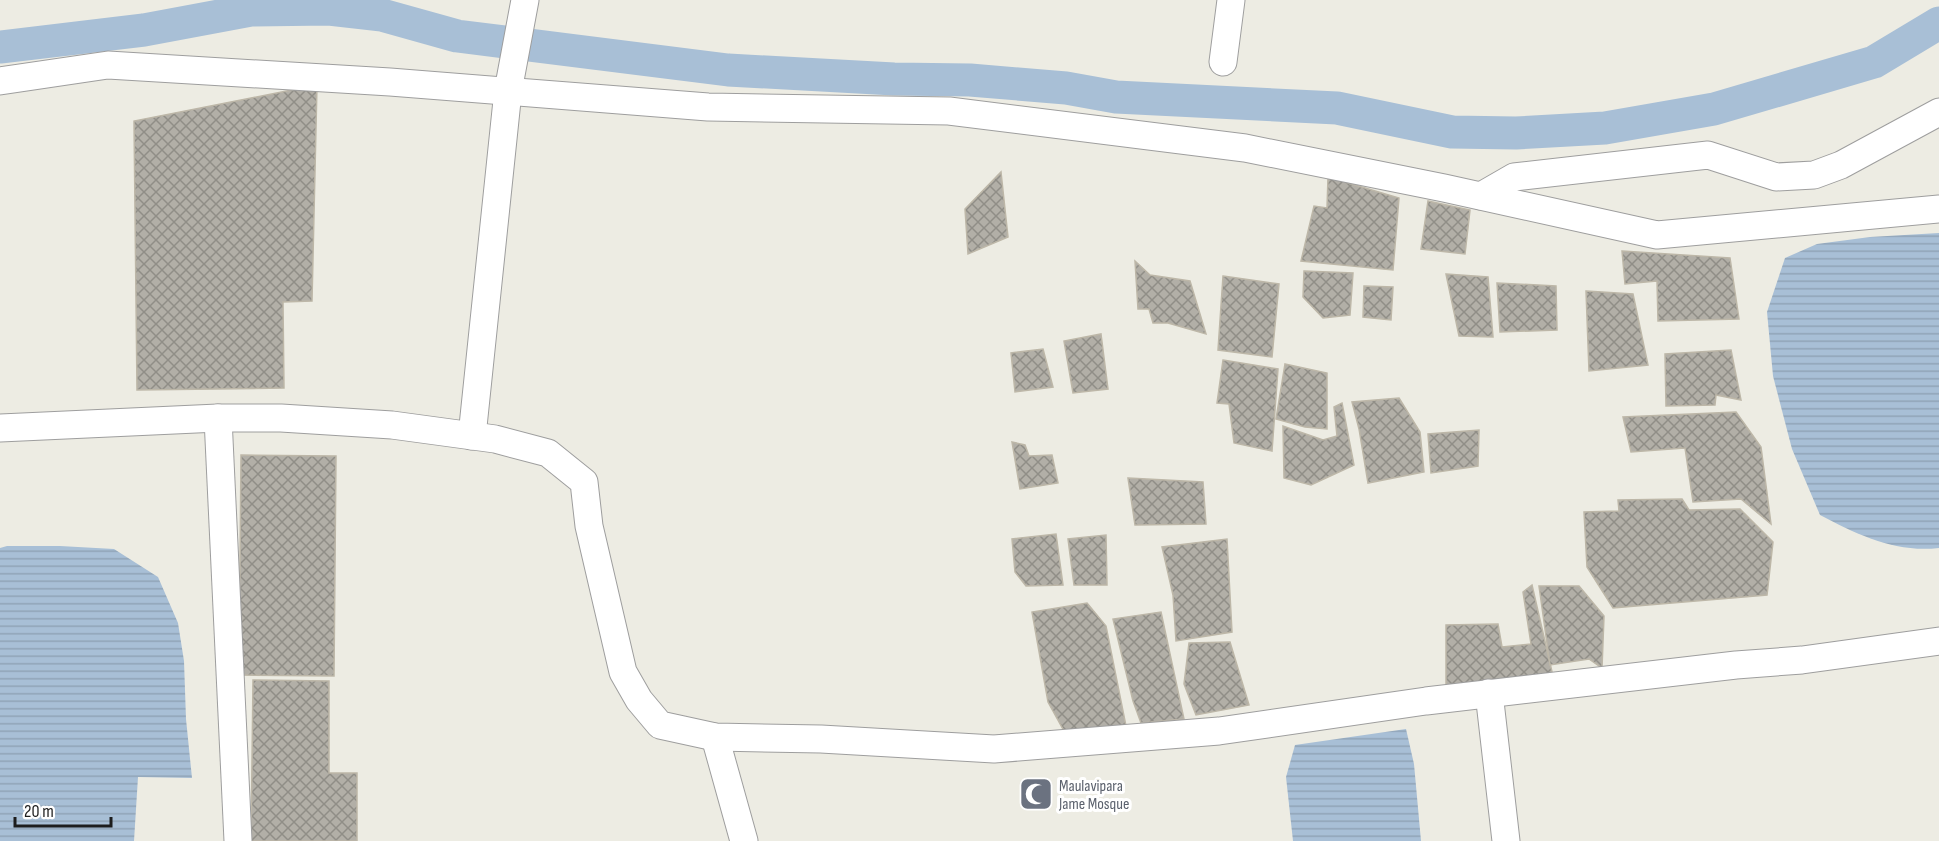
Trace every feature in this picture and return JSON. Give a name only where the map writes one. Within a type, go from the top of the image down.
[{"type":"street","points":[[472,436],[510,86],[525,0]]},
{"type":"street","points":[[1223,62],[1232,0]]},
{"type":"street","points":[[0,81],[108,65],[510,86],[708,107],[949,111],[1245,148],[1657,235],[1939,209]]},
{"type":"street","points":[[1481,196],[1514,177],[1708,154],[1776,177],[1814,175],[1841,165],[1939,112]]},
{"type":"street","points":[[218,418],[238,841]]},
{"type":"street","points":[[0,428],[218,418],[281,418],[392,424],[495,439],[548,453],[584,482],[589,526],[623,672],[639,700],[660,725],[715,736],[821,739],[994,749],[1219,731],[1489,693],[1736,665],[1802,660],[1939,641]]},
{"type":"street","points":[[1489,693],[1506,841]]},
{"type":"street","points":[[715,736],[744,841]]},
{"type":"water","points":[[1939,233],[1939,548],[1907,548],[1863,536],[1820,515],[1792,449],[1773,376],[1767,312],[1785,258],[1817,244],[1870,237]]},
{"type":"water","points":[[7,546],[114,549],[158,577],[178,623],[184,661],[186,719],[192,778],[138,777],[134,841],[0,841],[0,548]]},
{"type":"water","points":[[1406,729],[1414,764],[1421,841],[1293,841],[1286,777],[1295,745]]},
{"type":"building","points":[[317,85],[312,301],[283,302],[284,388],[137,390],[134,121]]},
{"type":"building","points":[[1001,172],[1008,237],[968,254],[965,209]]},
{"type":"building","points":[[1328,177],[1399,198],[1393,270],[1301,261],[1314,206],[1327,208]]},
{"type":"building","points":[[1428,201],[1470,210],[1465,254],[1421,249]]},
{"type":"building","points":[[1622,251],[1730,258],[1739,319],[1658,321],[1657,281],[1625,284]]},
{"type":"building","points":[[1135,261],[1150,275],[1190,281],[1206,334],[1168,323],[1153,323],[1149,309],[1138,309]]},
{"type":"building","points":[[1304,271],[1353,273],[1350,315],[1323,318],[1303,297]]},
{"type":"building","points":[[1446,274],[1488,277],[1493,337],[1459,336]]},
{"type":"building","points":[[1223,276],[1279,284],[1272,357],[1218,350]]},
{"type":"building","points":[[1497,283],[1556,286],[1557,330],[1500,332]]},
{"type":"building","points":[[1364,286],[1393,287],[1391,320],[1363,317]]},
{"type":"building","points":[[1586,291],[1633,294],[1648,365],[1589,371]]},
{"type":"building","points":[[1101,334],[1108,389],[1073,393],[1064,341]]},
{"type":"building","points":[[1043,349],[1053,387],[1015,392],[1011,353]]},
{"type":"building","points":[[1731,350],[1741,400],[1716,395],[1715,405],[1666,406],[1665,354]]},
{"type":"building","points":[[1223,360],[1278,369],[1272,451],[1234,443],[1229,404],[1217,403]]},
{"type":"building","points":[[1285,364],[1327,373],[1327,429],[1305,427],[1276,419]]},
{"type":"building","points":[[1399,398],[1420,432],[1424,472],[1368,483],[1352,402]]},
{"type":"building","points":[[1342,403],[1354,465],[1311,485],[1284,478],[1283,426],[1323,440],[1337,436],[1334,407]]},
{"type":"building","points":[[1736,412],[1761,447],[1771,524],[1741,499],[1693,502],[1685,448],[1631,452],[1623,417]]},
{"type":"building","points":[[1479,430],[1478,466],[1431,473],[1428,434]]},
{"type":"building","points":[[1012,442],[1025,445],[1029,456],[1052,455],[1058,483],[1020,489]]},
{"type":"building","points":[[241,455],[336,456],[334,676],[239,675]]},
{"type":"building","points":[[1128,478],[1203,482],[1206,524],[1135,525]]},
{"type":"building","points":[[1682,499],[1689,510],[1740,509],[1773,542],[1767,595],[1613,608],[1587,567],[1584,512],[1619,511],[1618,500]]},
{"type":"building","points":[[1056,534],[1063,585],[1026,586],[1015,572],[1012,539]]},
{"type":"building","points":[[1106,535],[1107,585],[1074,585],[1068,539]]},
{"type":"building","points":[[1227,539],[1232,632],[1176,641],[1173,595],[1162,547]]},
{"type":"building","points":[[1532,585],[1553,676],[1446,690],[1446,625],[1498,624],[1502,647],[1531,644],[1523,592]]},
{"type":"building","points":[[1539,586],[1579,586],[1604,616],[1602,668],[1589,659],[1550,665]]},
{"type":"building","points":[[1087,603],[1106,626],[1126,726],[1064,731],[1048,702],[1032,612]]},
{"type":"building","points":[[1161,612],[1184,719],[1141,723],[1133,701],[1113,619]]},
{"type":"building","points":[[1230,642],[1249,705],[1196,715],[1184,684],[1189,643]]},
{"type":"building","points":[[253,680],[329,681],[329,773],[357,773],[357,841],[251,841]]},
{"type":"waterway","points":[[0,47],[144,30],[251,10],[329,9],[382,15],[457,36],[728,70],[894,79],[970,80],[1066,88],[1116,97],[1337,108],[1452,132],[1516,133],[1605,128],[1714,109],[1874,62],[1939,23]]},
{"type":"place","name":"Maulavipara Jame Mosque","points":[[1036,794]]}]
